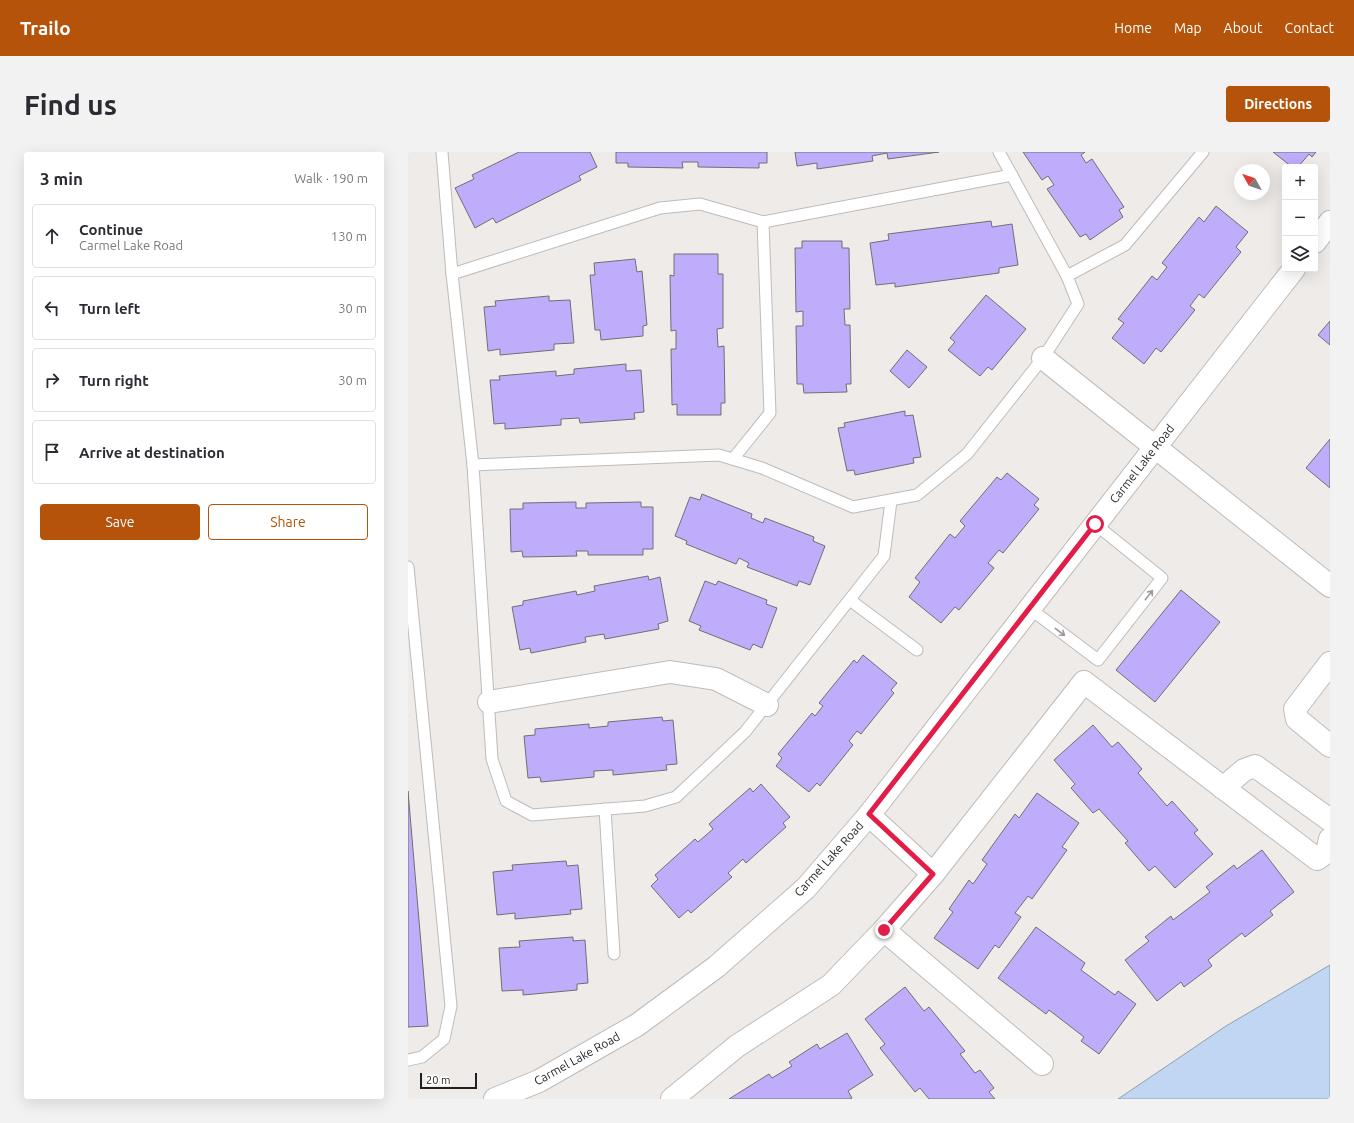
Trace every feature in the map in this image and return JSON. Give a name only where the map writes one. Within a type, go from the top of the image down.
[{"type":"street","points":[[1318,238],[1330,222]]},
{"type":"street","name":"Carmel Lake Road","points":[[495,1099],[539,1081],[637,1026],[716,967],[806,888],[869,814],[1292,272]]},
{"type":"street","points":[[1043,358],[1330,586]]},
{"type":"street","points":[[1330,663],[1295,709],[1297,718],[1330,746]]},
{"type":"street","points":[[489,702],[670,672],[716,679],[767,705]]},
{"type":"street","points":[[672,1099],[737,1046],[831,985],[884,930],[933,874],[1084,682],[1317,859],[1327,852],[1330,840]]},
{"type":"street","points":[[1223,788],[1244,770],[1254,766],[1330,820]]},
{"type":"street","points":[[869,814],[933,874]]},
{"type":"street","points":[[884,930],[1042,1064]]},
{"type":"lane","points":[[442,152],[452,274],[473,465],[492,759],[506,801],[532,815],[645,806],[676,797],[745,732],[884,556],[891,500]]},
{"type":"lane","points":[[473,465],[719,455],[762,468],[853,507],[917,495],[967,454],[1043,358],[1078,304],[1067,276],[999,152]]},
{"type":"lane","points":[[1067,276],[1125,244],[1203,152]]},
{"type":"lane","points":[[452,274],[660,208],[700,204],[763,222],[1012,175]]},
{"type":"lane","points":[[734,460],[770,413],[763,222]]},
{"type":"lane","points":[[1029,608],[1098,660],[1158,584],[1162,578],[1095,524]]},
{"type":"lane","points":[[408,567],[451,1006],[444,1039],[422,1057],[408,1060]]},
{"type":"lane","points":[[850,600],[918,650]]},
{"type":"lane","points":[[605,809],[614,954]]},
{"type":"water","points":[[1330,965],[1330,1099],[1118,1099],[1226,1026]]},
{"type":"building","points":[[519,152],[590,152],[597,167],[579,176],[581,180],[496,223],[493,218],[475,228],[455,188],[474,179],[472,175]]},
{"type":"building","points":[[616,152],[767,152],[767,163],[759,163],[759,168],[698,167],[698,162],[682,162],[683,168],[628,167],[628,163],[616,163]]},
{"type":"building","points":[[795,152],[939,152],[888,159],[887,153],[872,156],[873,161],[817,169],[817,163],[797,166]]},
{"type":"building","points":[[1023,152],[1085,152],[1081,155],[1086,163],[1092,159],[1124,207],[1119,210],[1123,217],[1090,240],[1086,234],[1080,237],[1047,189],[1054,185],[1048,176],[1042,180]]},
{"type":"building","points":[[1273,152],[1316,152],[1312,157],[1309,154],[1301,164],[1288,164]]},
{"type":"building","points":[[1216,206],[1248,232],[1236,247],[1241,252],[1204,298],[1199,294],[1190,306],[1195,310],[1161,352],[1156,348],[1144,364],[1112,338],[1124,323],[1118,319],[1152,276],[1157,280],[1167,267],[1162,263],[1199,217],[1204,222]]},
{"type":"building","points":[[991,221],[992,227],[1012,224],[1018,265],[999,268],[999,273],[895,287],[895,283],[876,285],[870,243],[889,240],[888,234]]},
{"type":"building","points":[[802,241],[842,241],[842,248],[849,248],[850,309],[844,309],[845,325],[850,325],[851,384],[846,384],[847,392],[804,393],[803,384],[797,384],[796,326],[803,326],[803,311],[796,312],[795,248],[802,248]]},
{"type":"building","points":[[674,254],[718,254],[718,274],[723,274],[723,328],[717,329],[718,347],[724,346],[725,403],[721,403],[721,415],[677,415],[677,404],[672,405],[671,349],[676,349],[676,330],[671,331],[670,275],[674,276]]},
{"type":"building","points":[[635,259],[637,272],[642,271],[647,325],[643,326],[643,336],[601,340],[600,330],[595,330],[590,275],[595,275],[594,263]]},
{"type":"building","points":[[986,295],[1026,329],[992,370],[988,367],[980,376],[948,350],[955,342],[950,338]]},
{"type":"building","points":[[549,296],[549,301],[570,300],[574,343],[554,344],[554,350],[500,355],[500,349],[488,351],[484,307],[496,306],[495,301]]},
{"type":"building","points":[[1330,321],[1330,345],[1318,335]]},
{"type":"building","points":[[907,350],[927,367],[909,388],[890,371]]},
{"type":"building","points":[[626,364],[626,371],[641,370],[644,412],[634,413],[635,419],[580,423],[579,418],[561,419],[561,425],[505,429],[505,423],[494,424],[490,380],[500,380],[499,376],[556,371],[556,376],[574,374],[574,369]]},
{"type":"building","points":[[905,411],[905,416],[913,415],[921,457],[913,458],[914,463],[855,475],[854,470],[847,471],[838,428],[845,427],[844,423]]},
{"type":"building","points":[[1330,439],[1330,488],[1306,468]]},
{"type":"building","points":[[1007,473],[1039,499],[1034,505],[1039,509],[1003,553],[999,550],[988,563],[994,568],[959,610],[955,607],[941,623],[909,597],[920,582],[915,578],[950,534],[955,538],[965,526],[960,521],[997,477],[1001,480]]},
{"type":"building","points":[[702,494],[752,514],[751,518],[763,523],[765,518],[814,537],[813,541],[825,546],[810,585],[799,581],[797,586],[747,567],[749,563],[739,558],[736,564],[686,544],[687,541],[675,536],[690,497],[700,500]]},
{"type":"building","points":[[576,502],[576,508],[586,508],[586,503],[641,502],[641,507],[653,507],[653,549],[643,549],[643,555],[588,555],[588,551],[576,551],[577,556],[523,557],[522,551],[511,552],[510,509],[523,509],[523,503]]},
{"type":"building","points":[[648,576],[649,580],[660,577],[668,621],[658,624],[659,629],[605,639],[604,634],[585,637],[586,642],[531,653],[530,648],[520,650],[512,607],[523,605],[523,601],[576,591],[577,595],[595,591],[594,586]]},
{"type":"building","points":[[705,581],[716,585],[718,581],[767,600],[766,604],[777,608],[762,648],[753,644],[750,650],[699,630],[701,626],[689,621]]},
{"type":"building","points":[[1181,590],[1220,622],[1155,702],[1116,670]]},
{"type":"building","points":[[863,655],[897,683],[891,690],[894,693],[861,734],[857,731],[849,741],[853,745],[820,786],[817,783],[809,792],[776,766],[782,758],[778,754],[812,713],[815,716],[823,706],[819,703],[854,660],[857,663]]},
{"type":"building","points":[[662,717],[663,721],[673,720],[677,764],[666,765],[667,770],[613,775],[613,770],[594,771],[594,777],[541,782],[540,777],[528,778],[524,736],[535,735],[535,729],[589,724],[589,728],[608,726],[608,722]]},
{"type":"building","points":[[1093,725],[1112,747],[1118,742],[1142,769],[1138,773],[1167,806],[1172,801],[1198,830],[1194,833],[1213,854],[1175,888],[1155,866],[1149,871],[1125,843],[1128,841],[1099,809],[1093,813],[1071,788],[1075,784],[1054,760]]},
{"type":"building","points":[[761,784],[790,817],[783,823],[786,827],[746,863],[743,859],[728,873],[732,877],[691,913],[688,910],[679,918],[651,886],[658,879],[655,875],[695,839],[698,842],[713,829],[709,824],[750,788],[753,792]]},
{"type":"building","points":[[408,791],[428,1026],[408,1027]]},
{"type":"building","points":[[1037,793],[1079,823],[1062,847],[1067,850],[1032,899],[1028,896],[1015,913],[1021,917],[999,948],[995,945],[978,969],[934,938],[953,912],[949,909],[969,880],[973,884],[987,864],[982,860],[1015,814],[1019,818]]},
{"type":"building","points":[[1262,850],[1294,892],[1270,911],[1273,915],[1245,937],[1242,933],[1208,960],[1212,966],[1184,987],[1181,982],[1157,1001],[1125,960],[1149,941],[1145,937],[1171,916],[1173,920],[1210,892],[1206,887],[1234,865],[1237,869]]},
{"type":"building","points":[[566,861],[567,866],[578,865],[582,909],[570,910],[571,914],[515,919],[515,913],[497,915],[493,872],[513,870],[512,865]]},
{"type":"building","points":[[1036,927],[1085,963],[1081,970],[1115,995],[1118,991],[1136,1004],[1099,1054],[1081,1041],[1084,1037],[1049,1010],[1046,1014],[998,978]]},
{"type":"building","points":[[573,937],[573,941],[585,940],[588,983],[577,984],[577,990],[523,995],[523,990],[502,991],[499,948],[520,947],[519,941]]},
{"type":"building","points":[[905,987],[924,1011],[929,1007],[965,1051],[960,1054],[975,1073],[980,1070],[994,1088],[989,1092],[995,1099],[929,1099],[920,1088],[915,1092],[880,1048],[885,1044],[865,1019]]},
{"type":"building","points":[[847,1033],[873,1075],[848,1091],[852,1098],[729,1099],[769,1074],[772,1078],[792,1066],[789,1062],[817,1044],[820,1049]]},
{"type":"route","points":[[884,930],[933,874],[869,814],[1095,524]]}]
